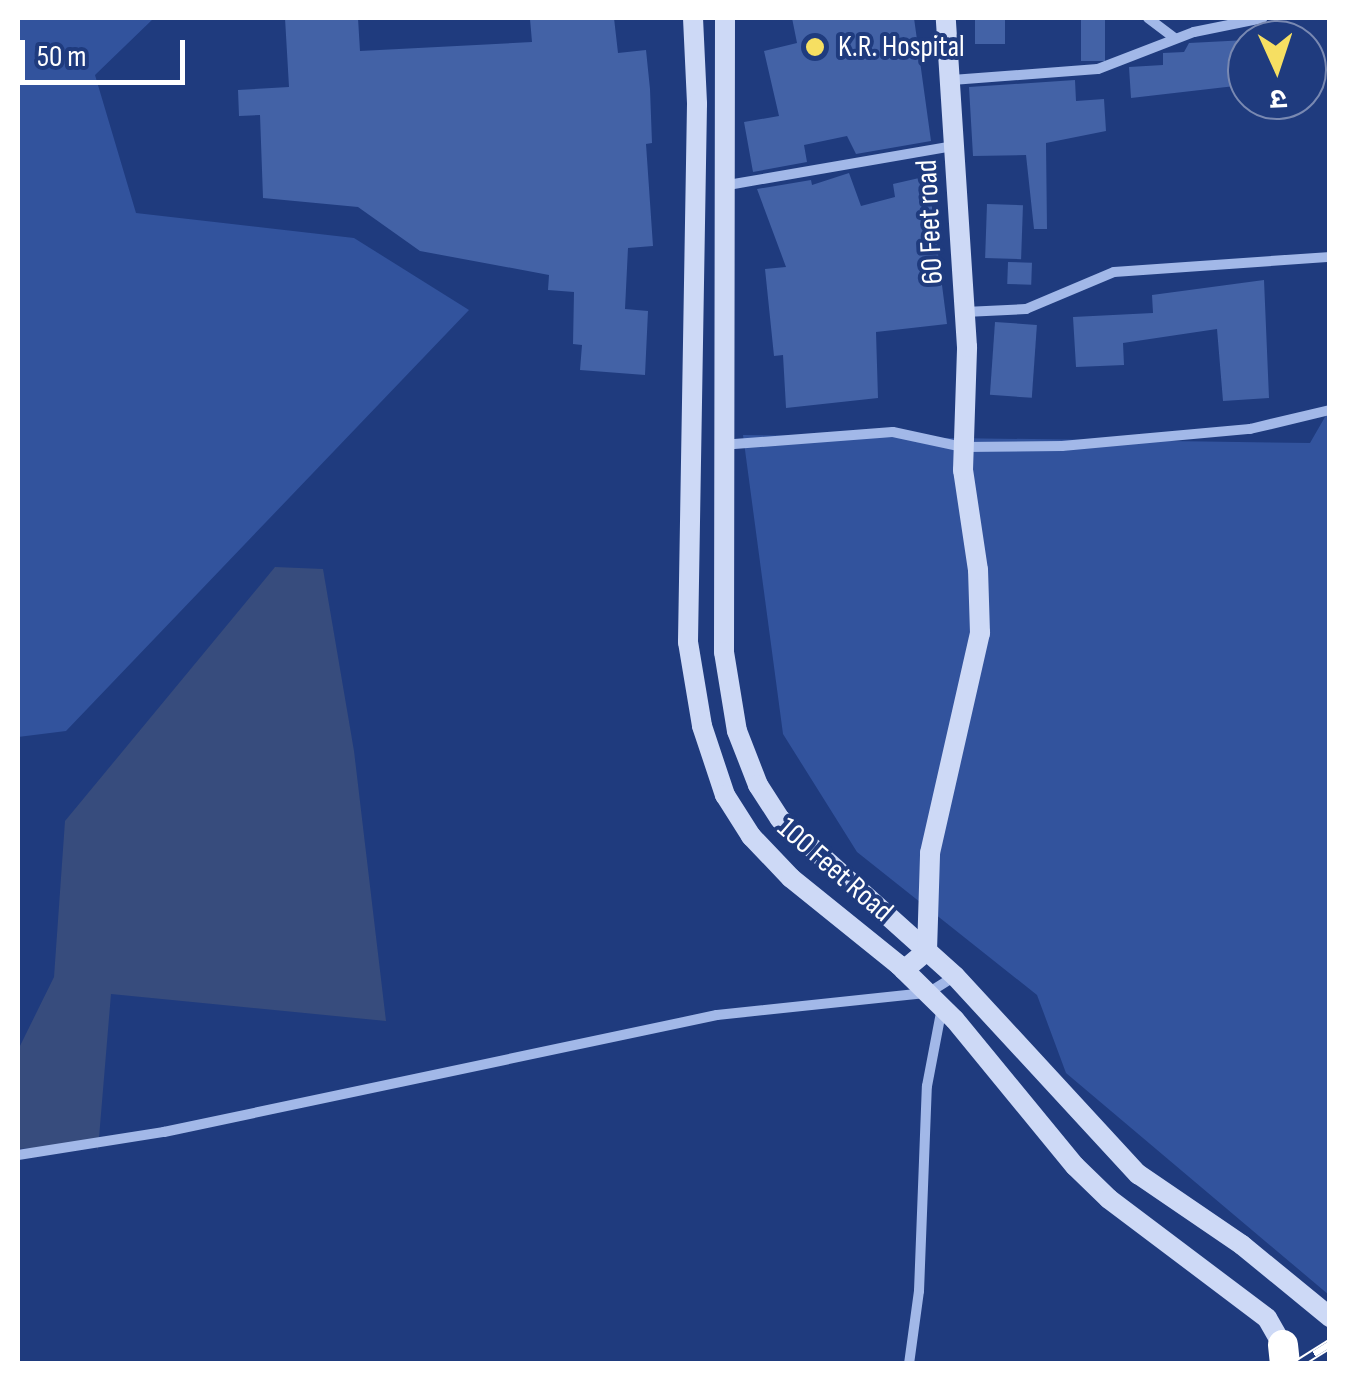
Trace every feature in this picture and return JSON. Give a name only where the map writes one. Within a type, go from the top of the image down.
[{"type":"street","name":"100 Feet Road","points":[[692,18],[697,104],[688,642],[702,726],[725,795],[751,836],[790,878],[935,1000],[1075,1166],[1267,1318],[1287,1358]]},
{"type":"street","name":"100 Feet Road","points":[[725,18],[728,185],[722,446],[724,652],[737,732],[758,785],[790,829],[955,976],[1138,1174],[1242,1244],[1330,1317]]},
{"type":"street","name":"60 Feet road","points":[[927,951],[930,853],[980,633],[963,448],[965,312],[946,18]]},
{"type":"street","points":[[1148,18],[1175,38]]},
{"type":"street","points":[[952,80],[1066,74],[1175,38],[1263,18]]},
{"type":"street","points":[[728,185],[956,146]]},
{"type":"street","points":[[965,312],[1026,309],[1114,272],[1330,257]]},
{"type":"street","points":[[722,446],[893,432],[963,448],[1200,436],[1330,410]]},
{"type":"street","points":[[904,970],[927,951]]},
{"type":"street","points":[[908,1364],[919,1291],[926,1086],[935,1000],[955,976]]},
{"type":"street","points":[[18,1155],[164,1132],[717,1016],[935,1000]]},
{"type":"shaded area","points":[[18,18],[154,18],[95,75],[136,213],[354,238],[469,310],[66,731],[18,737]]},
{"type":"shaded area","points":[[1329,410],[1329,1295],[1066,1073],[1037,995],[857,852],[783,734],[743,435],[1310,443]]},
{"type":"shaded area","points":[[275,567],[323,569],[354,751],[386,1021],[111,994],[98,1150],[95,1144],[18,1149],[18,1050],[54,977],[65,821]]},
{"type":"building","points":[[285,18],[358,18],[360,51],[532,42],[530,19],[614,18],[618,53],[646,50],[650,89],[652,143],[646,144],[653,246],[628,248],[625,309],[648,311],[645,375],[580,370],[582,345],[573,344],[574,292],[548,290],[549,275],[420,251],[358,207],[263,198],[260,115],[239,116],[238,90],[289,87]]},
{"type":"building","points":[[792,18],[914,18],[931,141],[856,154],[847,136],[804,145],[807,162],[753,172],[744,122],[779,116],[764,51],[797,43]]},
{"type":"building","points":[[1081,18],[1105,18],[1105,61],[1081,61]]},
{"type":"building","points":[[975,19],[1005,19],[1005,44],[975,44]]},
{"type":"building","points":[[1227,41],[1227,87],[1131,98],[1129,67],[1163,65],[1163,53],[1184,52],[1189,43]]},
{"type":"building","points":[[1075,80],[1076,101],[1104,99],[1106,131],[1046,143],[1047,229],[1034,229],[1026,155],[973,156],[969,87]]},
{"type":"building","points":[[849,173],[861,206],[895,197],[893,184],[928,176],[947,324],[876,332],[878,398],[786,408],[783,355],[774,356],[765,269],[786,267],[757,189],[811,180],[812,185]]},
{"type":"building","points":[[987,204],[1023,205],[1021,259],[985,258]]},
{"type":"building","points":[[1008,262],[1032,263],[1031,285],[1007,284]]},
{"type":"building","points":[[1264,280],[1269,398],[1223,401],[1217,329],[1123,343],[1124,365],[1076,367],[1073,317],[1153,313],[1152,295]]},
{"type":"building","points":[[995,322],[1037,325],[1032,398],[990,395]]},
{"type":"railway","points":[[1298,1364],[1330,1344]]},
{"type":"place","name":"K.R. Hospital","points":[[815,47]]}]
